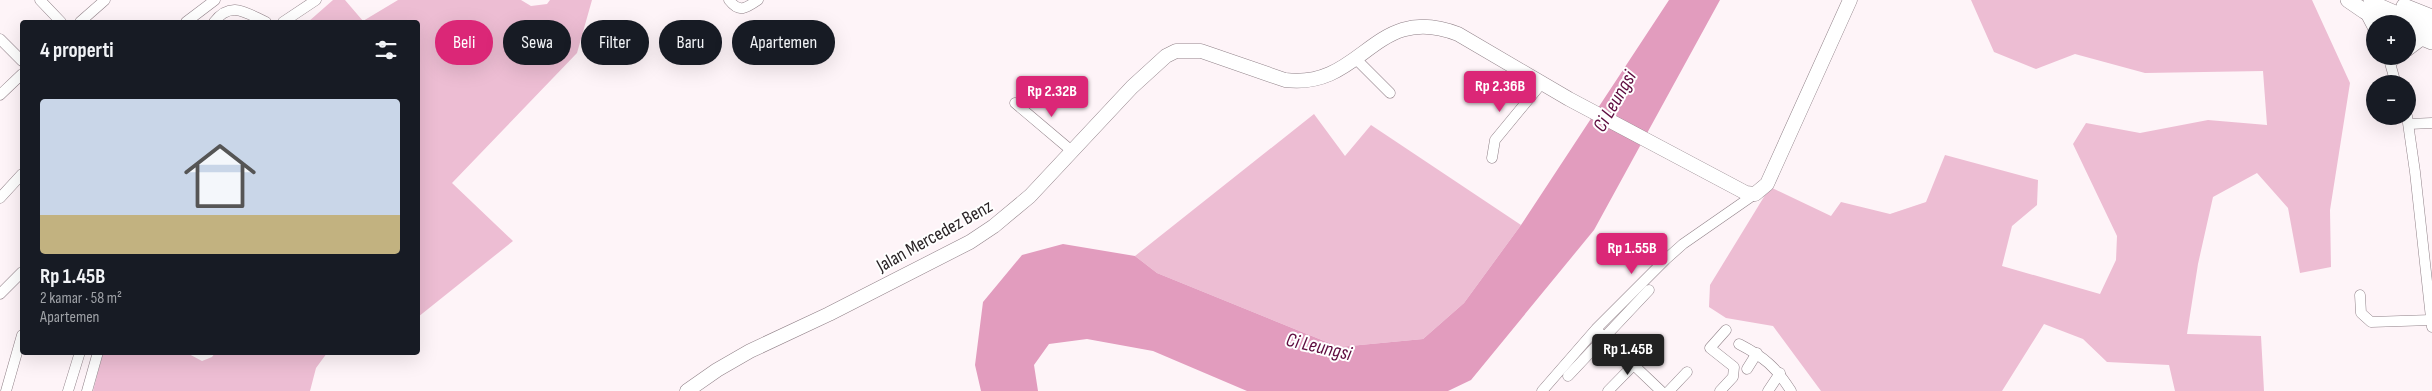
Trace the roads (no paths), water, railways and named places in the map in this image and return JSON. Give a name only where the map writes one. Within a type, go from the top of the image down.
[{"type":"highway","points":[[2348,0],[2367,6],[2381,7],[2429,37]]},
{"type":"highway","points":[[2389,0],[2432,17]]},
{"type":"highway","points":[[2415,0],[2432,7]]},
{"type":"highway","points":[[2367,6],[2379,15]]},
{"type":"highway","points":[[2416,34],[2429,37]]},
{"type":"main road","points":[[1755,194],[1767,184],[1850,0]]},
{"type":"main road","name":"Jalan Mercedez Benz","points":[[687,391],[716,370],[750,351],[970,242],[1014,210],[1073,152],[1132,87],[1166,56],[1176,51],[1201,51],[1285,80],[1299,82],[1329,75],[1397,31],[1426,25],[1442,28],[1458,34],[1569,99],[1746,192],[1755,194]]},
{"type":"street","points":[[40,0],[59,20]]},
{"type":"street","points":[[82,20],[105,0]]},
{"type":"street","points":[[189,20],[215,0]]},
{"type":"street","points":[[286,20],[316,0]]},
{"type":"street","points":[[729,0],[740,10],[745,9],[758,0]]},
{"type":"street","points":[[216,20],[221,14],[232,10],[243,11],[262,20]]},
{"type":"street","points":[[2416,46],[2429,37]]},
{"type":"street","points":[[0,39],[20,60]]},
{"type":"street","points":[[1356,59],[1390,93]]},
{"type":"street","points":[[0,95],[20,76]]},
{"type":"street","points":[[1492,158],[1495,140],[1542,83]]},
{"type":"street","points":[[1015,103],[1073,152]]},
{"type":"street","points":[[2416,121],[2432,123]]},
{"type":"street","points":[[2360,295],[2361,313],[2371,322],[2432,323],[2428,244],[2409,125]]},
{"type":"street","points":[[0,198],[20,176]]},
{"type":"street","points":[[1542,391],[1596,329],[1683,244],[1755,194]]},
{"type":"street","points":[[0,294],[20,274]]},
{"type":"street","points":[[1568,376],[1649,290]]},
{"type":"street","points":[[1596,329],[1661,391]]},
{"type":"street","points":[[1720,391],[1733,377],[1734,367],[1710,348],[1726,330]]},
{"type":"street","points":[[6,391],[20,342]]},
{"type":"street","points":[[1739,344],[1757,353],[1780,374],[1791,391]]},
{"type":"street","points":[[1608,391],[1653,345]]},
{"type":"street","points":[[1747,369],[1757,353]]},
{"type":"street","points":[[68,391],[79,355]]},
{"type":"street","points":[[87,391],[97,355]]},
{"type":"street","points":[[1668,391],[1686,372]]},
{"type":"street","points":[[1768,391],[1780,374]]},
{"type":"water","name":"Ci Leungsi","points":[[1669,0],[1720,0],[1594,230],[1471,380],[1448,391],[1247,391],[1153,351],[1087,339],[1049,344],[1034,365],[1038,391],[981,391],[975,365],[983,302],[1022,255],[1063,244],[1135,256],[1157,273],[1339,347],[1423,339],[1464,303],[1521,225]]}]
